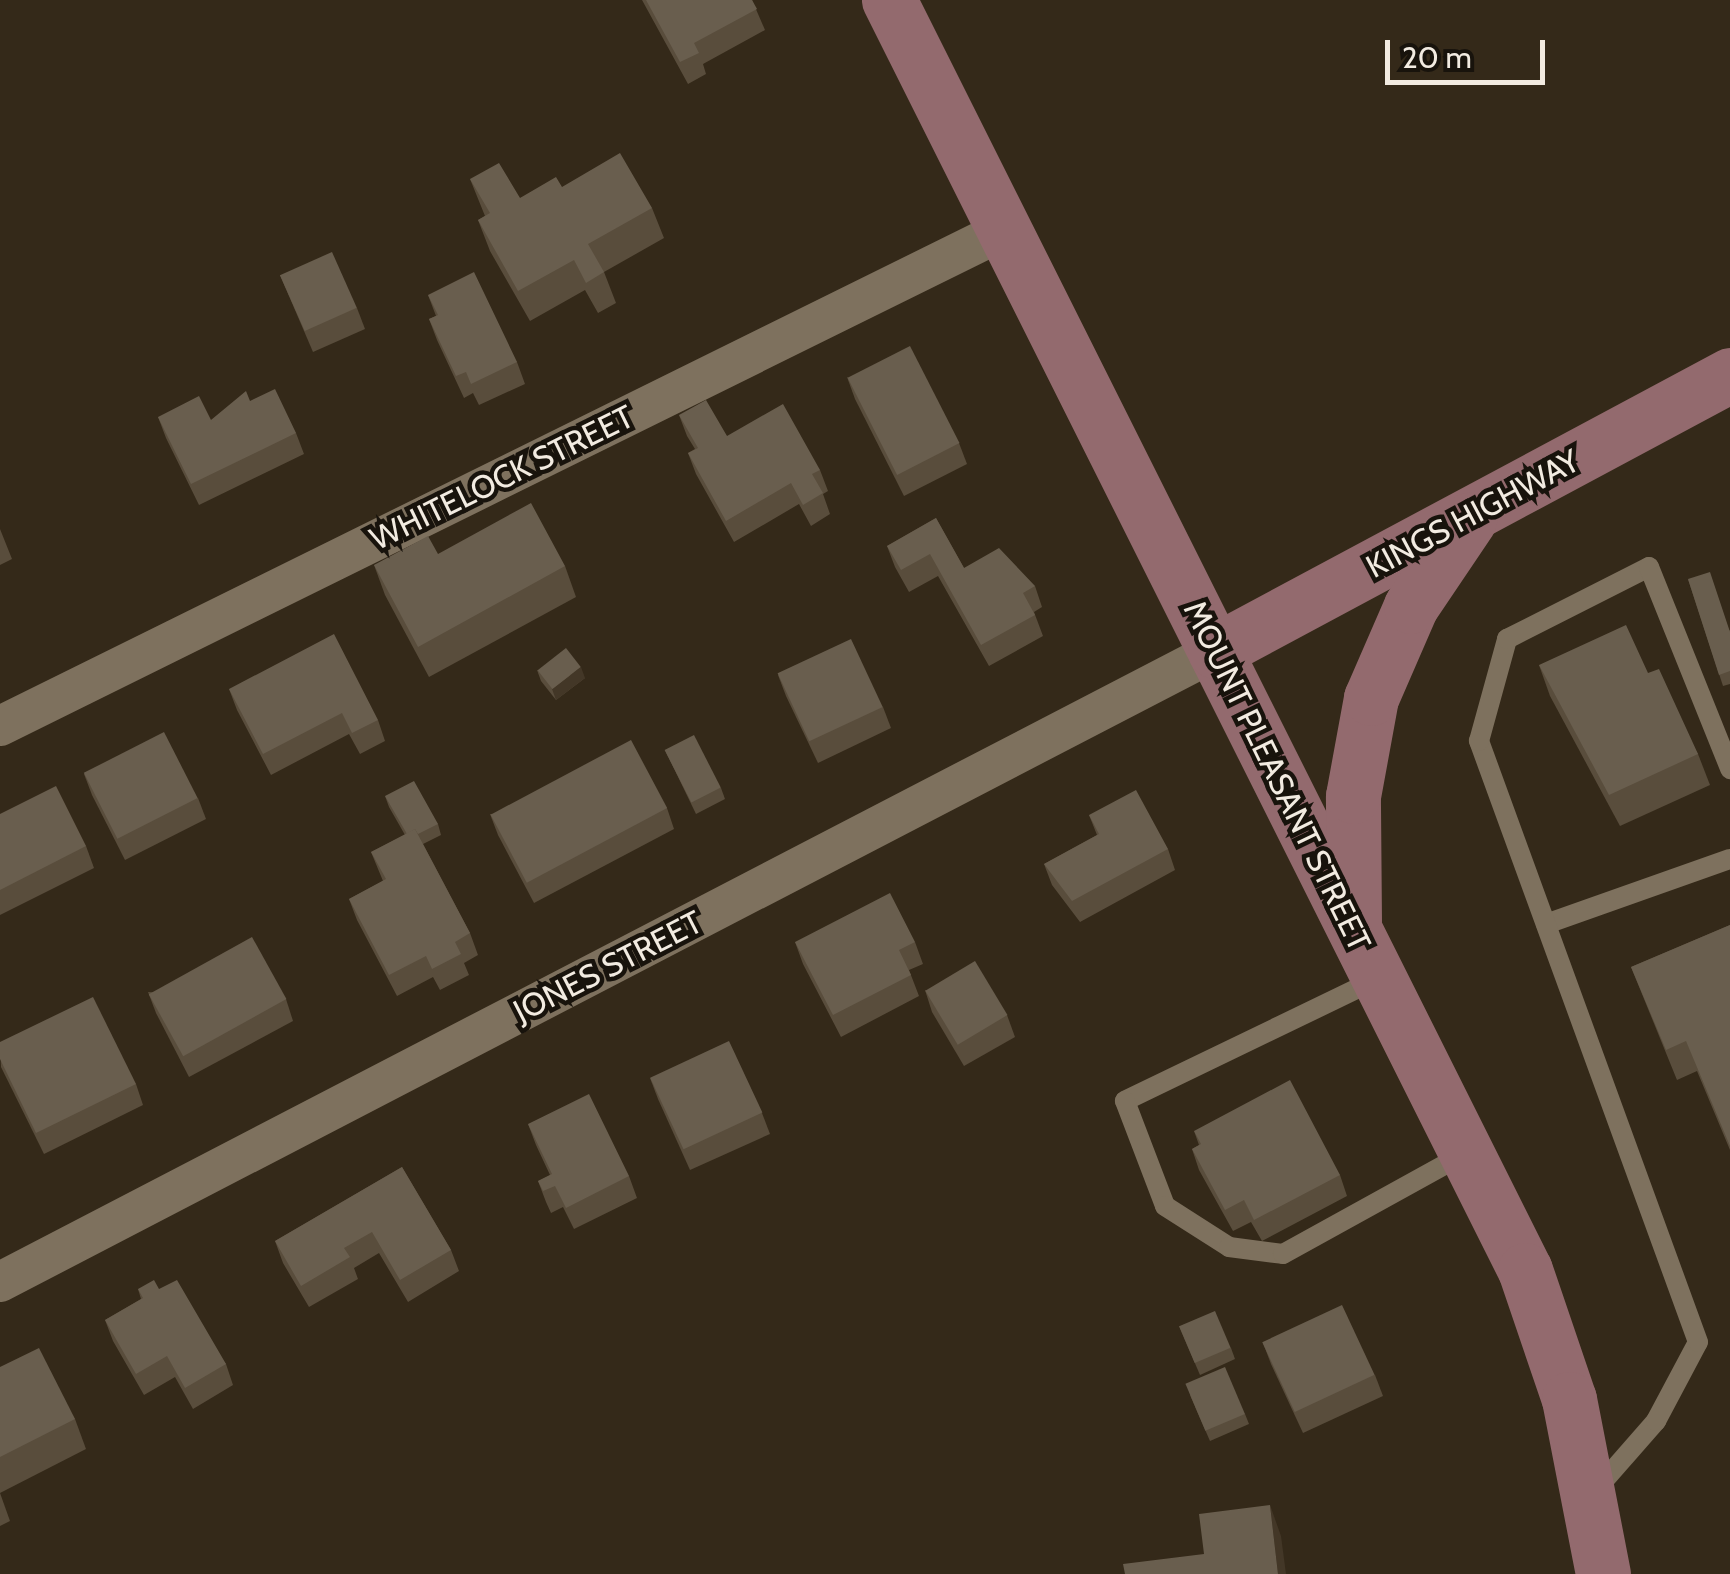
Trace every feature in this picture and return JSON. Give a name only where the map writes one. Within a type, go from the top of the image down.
[{"type":"main road","name":"MOUNT PLEASANT STREET","points":[[889,0],[1366,956],[1468,1152],[1551,1334],[1603,1574]]},
{"type":"main road","name":"KINGS HIGHWAY","points":[[1215,651],[1730,375]]},
{"type":"main road","points":[[1366,956],[1353,796],[1371,698],[1411,606],[1474,514]]},
{"type":"street","name":"WHITELOCK STREET","points":[[0,726],[1004,230]]},
{"type":"street","name":"JONES STREET","points":[[0,1282],[1215,651]]},
{"type":"lane","points":[[1589,1498],[1656,1421],[1698,1342],[1480,741],[1507,639],[1649,567],[1730,769]]},
{"type":"lane","points":[[1546,924],[1730,859]]},
{"type":"lane","points":[[1366,956],[1125,1102],[1165,1206],[1228,1248],[1282,1254],[1468,1152]]},
{"type":"building","points":[[646,0],[752,0],[757,9],[694,43],[699,53],[680,62]]},
{"type":"building","points":[[620,153],[652,208],[588,244],[604,272],[586,283],[574,260],[518,291],[478,220],[490,213],[470,179],[499,163],[520,198],[556,177],[562,187]]},
{"type":"building","points":[[332,252],[357,308],[305,331],[280,275]]},
{"type":"building","points":[[474,272],[517,362],[471,384],[466,372],[456,376],[429,319],[438,315],[428,295]]},
{"type":"building","points":[[910,346],[959,443],[897,475],[848,378]]},
{"type":"building","points":[[275,389],[296,433],[191,484],[158,417],[199,396],[211,420],[246,391],[250,401]]},
{"type":"building","points":[[706,400],[727,436],[783,404],[820,470],[812,474],[823,493],[803,505],[791,483],[726,521],[688,453],[698,448],[679,415]]},
{"type":"building","points":[[531,503],[565,566],[418,647],[374,565],[428,536],[438,554]]},
{"type":"building","points":[[936,518],[964,568],[999,548],[1035,586],[1023,593],[1035,615],[981,645],[930,554],[901,570],[887,546]]},
{"type":"building","points":[[1710,572],[1730,632],[1730,671],[1719,675],[1688,579]]},
{"type":"building","points":[[1626,625],[1648,673],[1659,669],[1698,754],[1609,795],[1539,665]]},
{"type":"building","points":[[334,634],[378,720],[352,733],[342,713],[263,754],[229,689]]},
{"type":"building","points":[[851,639],[883,707],[809,741],[778,673]]},
{"type":"building","points":[[566,648],[581,667],[552,689],[538,670]]},
{"type":"building","points":[[164,732],[198,798],[117,839],[84,773]]},
{"type":"building","points":[[694,735],[721,788],[691,803],[665,750]]},
{"type":"building","points":[[631,740],[667,808],[527,883],[491,815]]},
{"type":"building","points":[[414,781],[438,824],[418,834],[415,829],[407,834],[385,796]]},
{"type":"building","points":[[56,786],[86,846],[0,890],[0,814]]},
{"type":"building","points":[[1136,790],[1168,849],[1072,901],[1044,864],[1099,834],[1089,815]]},
{"type":"building","points":[[415,829],[470,933],[455,942],[461,954],[432,969],[426,956],[389,975],[349,899],[386,879],[371,852]]},
{"type":"building","points":[[890,893],[915,942],[899,950],[911,975],[833,1015],[795,942]]},
{"type":"building","points":[[1730,925],[1730,1146],[1686,1041],[1666,1050],[1631,967]]},
{"type":"building","points":[[252,937],[286,999],[183,1056],[149,994]]},
{"type":"building","points":[[975,961],[1007,1015],[958,1045],[925,991]]},
{"type":"building","points":[[93,997],[136,1084],[36,1133],[0,1059],[0,1042]]},
{"type":"building","points":[[729,1041],[762,1113],[684,1149],[650,1078]]},
{"type":"building","points":[[1290,1080],[1340,1175],[1254,1220],[1244,1200],[1225,1210],[1192,1149],[1201,1144],[1194,1131]]},
{"type":"building","points":[[589,1094],[629,1176],[566,1208],[555,1186],[543,1191],[538,1181],[552,1174],[528,1124]]},
{"type":"building","points":[[402,1167],[451,1250],[400,1280],[372,1232],[344,1248],[350,1257],[301,1286],[275,1241]]},
{"type":"building","points":[[154,1280],[159,1289],[177,1280],[226,1364],[185,1388],[167,1356],[136,1374],[105,1320],[143,1298],[138,1289]]},
{"type":"building","points":[[1342,1305],[1375,1375],[1295,1412],[1262,1342]]},
{"type":"building","points":[[1215,1311],[1231,1348],[1195,1363],[1179,1326]]},
{"type":"building","points":[[39,1348],[75,1419],[0,1457],[0,1367]]},
{"type":"building","points":[[1225,1367],[1245,1414],[1205,1431],[1185,1384]]},
{"type":"building","points":[[1270,1505],[1278,1574],[1125,1574],[1123,1564],[1204,1554],[1199,1514]]}]
